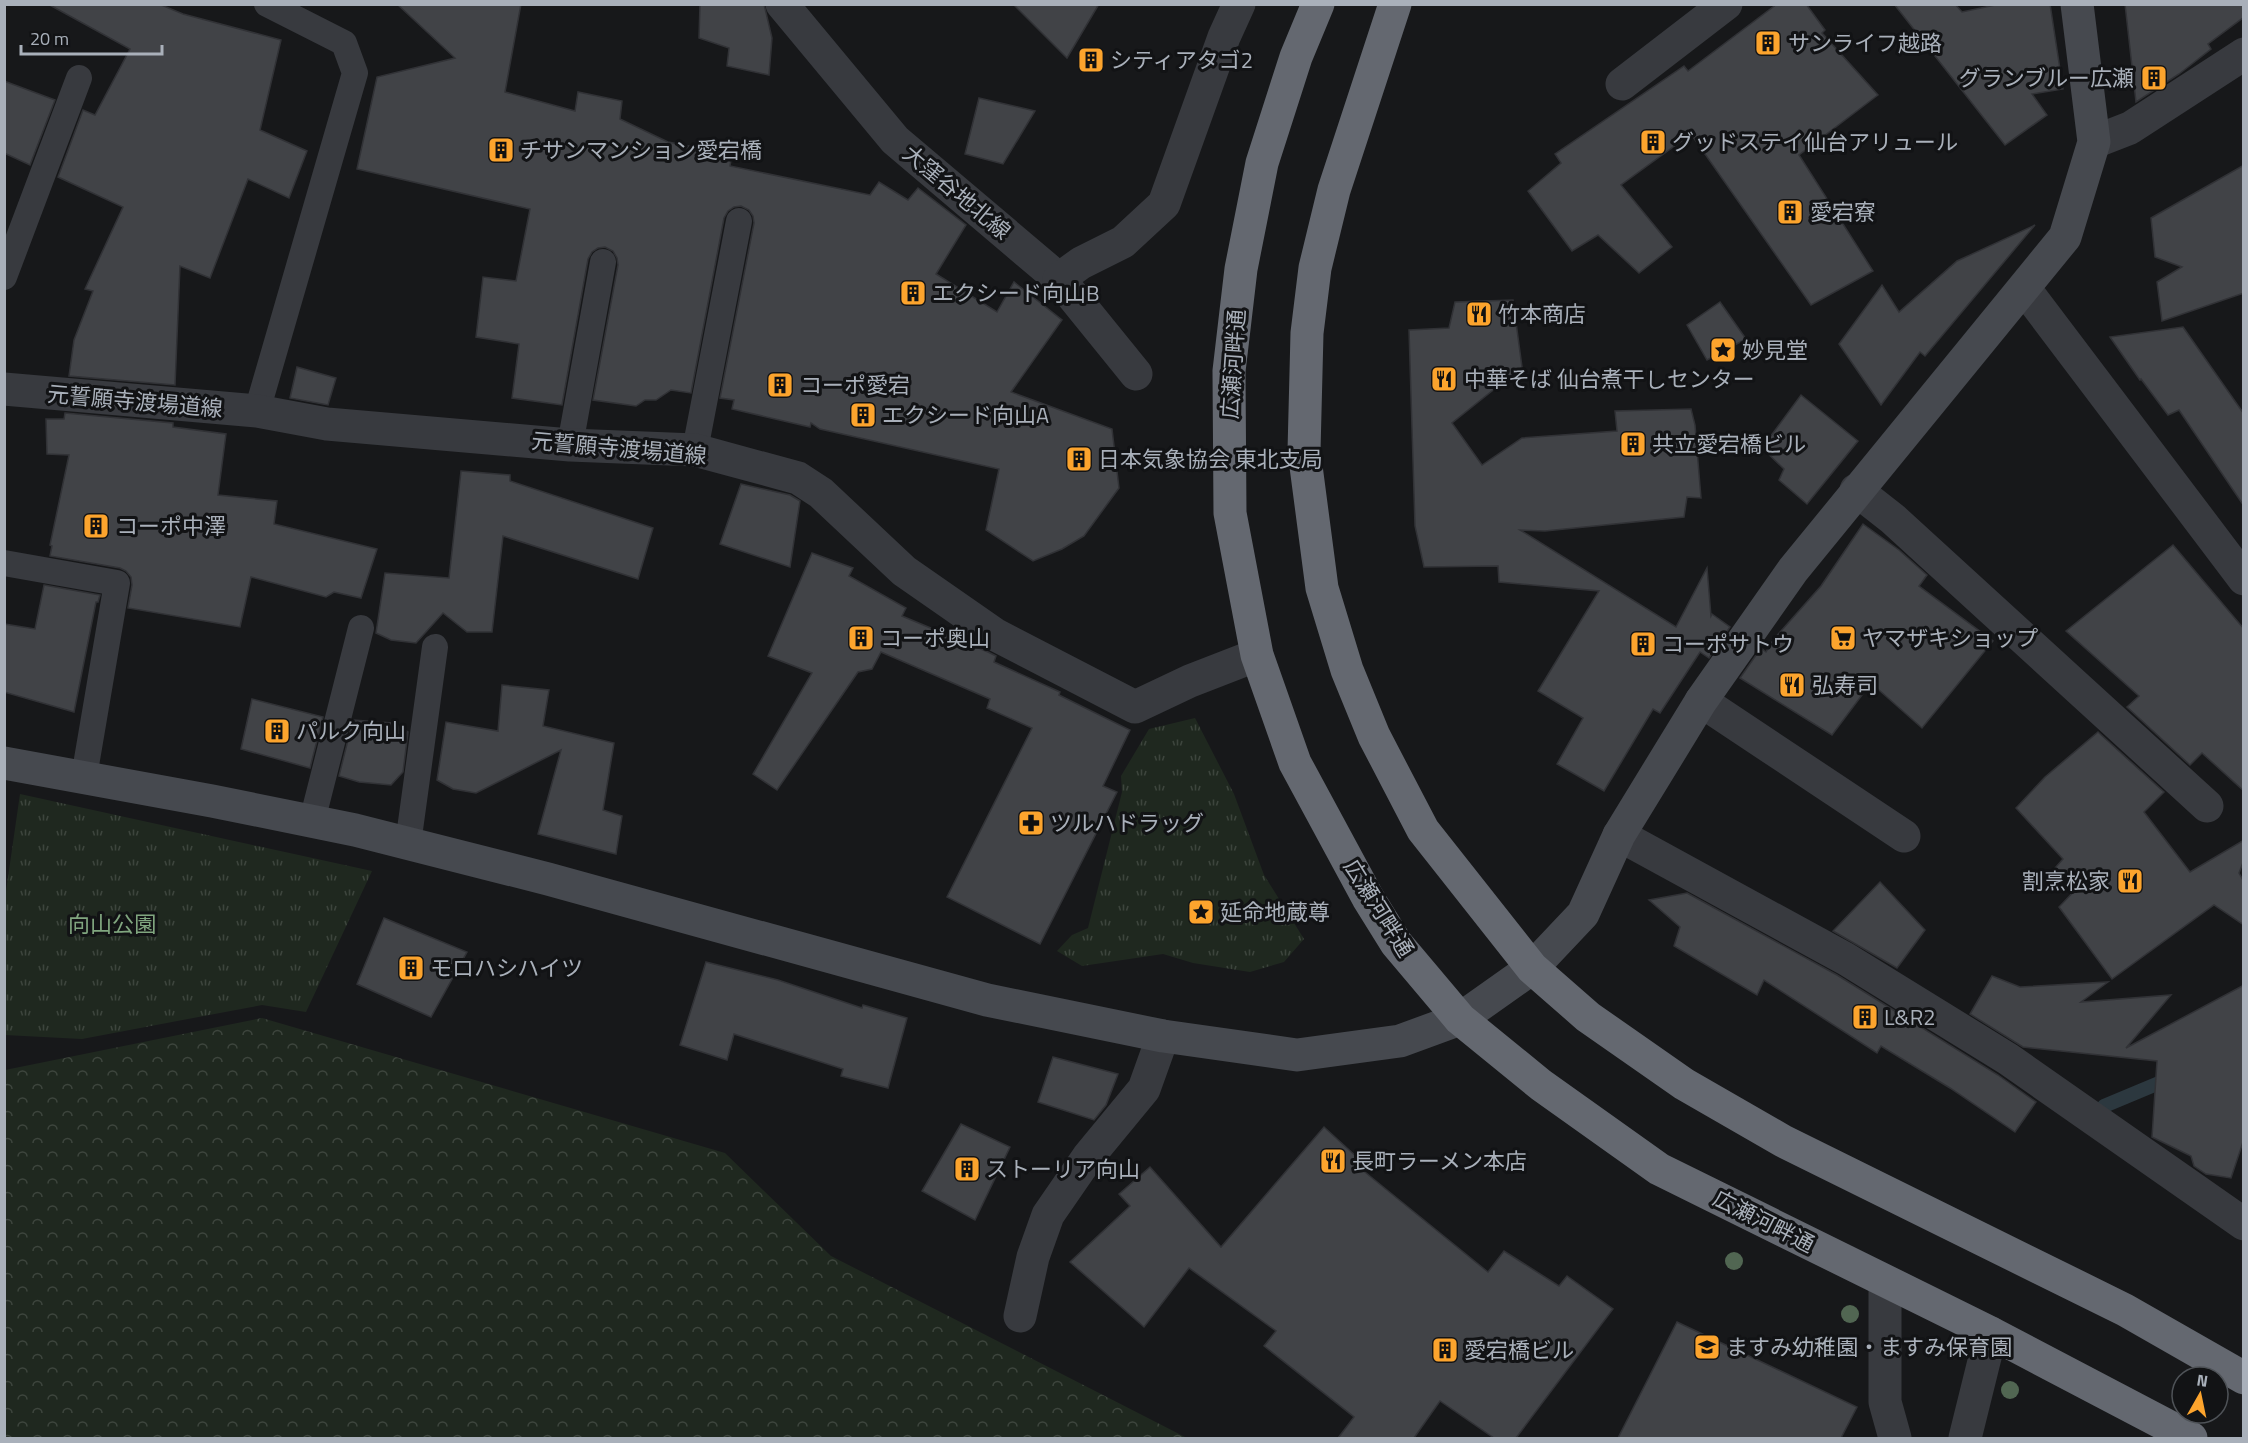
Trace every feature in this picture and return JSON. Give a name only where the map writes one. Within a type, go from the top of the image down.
[{"type":"highway","name":"広瀬河畔通","points":[[1318,4],[1296,57],[1262,163],[1241,269],[1229,371],[1230,513],[1257,655],[1295,763],[1368,898],[1396,943],[1460,1019],[1541,1085],[1659,1168],[1991,1334],[2192,1438]]},
{"type":"highway","points":[[1395,4],[1334,190],[1314,267],[1307,333],[1304,451],[1322,588],[1347,670],[1374,736],[1423,830],[1532,968],[1588,1017],[1684,1084],[1783,1141],[2125,1310],[2244,1378]]},
{"type":"street","name":"大窪谷地北線","points":[[782,4],[896,140],[1059,279],[1136,375]]},
{"type":"street","points":[[1059,279],[1081,263],[1123,242],[1164,204],[1220,48],[1239,4]]},
{"type":"street","points":[[1622,84],[1726,4]]},
{"type":"street","points":[[4,763],[312,821],[548,879],[987,1000],[1163,1036],[1297,1055],[1400,1041],[1460,1019],[1532,968],[1583,914],[1619,836],[1701,701],[1793,570],[1856,490],[2065,237],[2094,142],[2077,4]]},
{"type":"street","points":[[2094,142],[2130,128],[2244,54]]},
{"type":"street","points":[[2024,288],[2244,579]]},
{"type":"street","name":"元誓願寺渡場道線","points":[[4,389],[257,411],[327,424],[570,445],[695,450],[798,478],[821,493],[904,571],[996,635],[1135,706],[1190,681],[1257,655]]},
{"type":"street","points":[[1856,490],[1893,519],[2207,806]]},
{"type":"street","points":[[1701,701],[1904,836]]},
{"type":"street","points":[[1619,836],[1846,959],[1998,1053],[2244,1224]]},
{"type":"street","points":[[1020,1316],[1033,1257],[1048,1215],[1088,1157],[1144,1089],[1163,1036]]},
{"type":"street","points":[[1885,1282],[1885,1402],[1895,1438]]},
{"type":"street","points":[[1965,1438],[1991,1334]]},
{"type":"lane","points":[[257,411],[355,73],[344,43],[267,4]]},
{"type":"lane","points":[[4,277],[79,78]]},
{"type":"lane","points":[[695,450],[739,221]]},
{"type":"lane","points":[[570,445],[603,262]]},
{"type":"lane","points":[[4,563],[117,583],[84,777]]},
{"type":"lane","points":[[312,821],[362,628]]},
{"type":"lane","points":[[408,844],[435,647]]},
{"type":"green space","points":[[1195,718],[1234,794],[1264,875],[1304,939],[1284,962],[1250,972],[1193,963],[1163,954],[1082,966],[1057,951],[1072,935],[1088,928],[1122,792],[1121,776],[1149,729]]},
{"type":"green space","name":"向山公園","points":[[20,794],[372,871],[306,1012],[262,1005],[82,1039],[5,1035],[5,898]]},
{"type":"green space","points":[[262,1018],[725,1153],[831,1256],[1187,1438],[5,1438],[5,1070]]},
{"type":"building","points":[[48,4],[159,4],[183,14],[281,40],[260,130],[307,151],[289,198],[248,179],[210,278],[180,266],[175,385],[69,376],[74,340],[93,291],[85,289],[123,207],[58,177],[83,110],[95,115],[130,49]]},
{"type":"building","points":[[397,4],[521,4],[505,92],[575,111],[578,92],[622,101],[620,119],[668,142],[732,154],[730,166],[870,195],[879,182],[908,200],[918,188],[966,225],[936,274],[997,312],[1014,282],[1062,320],[1011,392],[1112,429],[1119,488],[1084,536],[1062,549],[1033,561],[986,530],[999,469],[820,429],[811,423],[810,427],[732,409],[734,400],[720,398],[754,223],[749,210],[741,206],[728,211],[724,218],[691,393],[671,390],[656,400],[645,400],[636,406],[593,400],[618,265],[613,251],[605,247],[592,252],[588,259],[562,405],[512,398],[519,344],[476,337],[483,277],[516,281],[530,209],[357,169],[377,77],[455,58]]},
{"type":"building","points":[[700,4],[764,4],[772,38],[769,75],[727,66],[729,48],[699,38]]},
{"type":"building","points":[[1013,4],[1099,4],[1067,58]]},
{"type":"building","points":[[1777,4],[1806,4],[1825,30],[1822,33],[1878,95],[1799,155],[1873,271],[1811,305],[1691,134],[1621,185],[1672,247],[1639,273],[1598,235],[1572,251],[1528,191],[1561,163],[1555,154],[1684,66],[1688,71]]},
{"type":"building","points":[[1894,4],[1955,4],[1962,12],[2000,4],[2050,4],[2063,89],[2032,94],[2047,115],[2005,145]]},
{"type":"building","name":"グランブルー広瀬","points":[[2125,4],[2244,4],[2244,17],[2208,44],[2211,49],[2179,74],[2136,102]]},
{"type":"building","points":[[4,81],[55,100],[30,165],[4,153]]},
{"type":"building","points":[[979,98],[1035,111],[1003,164],[965,154]]},
{"type":"building","points":[[2244,165],[2244,293],[2162,321],[2157,282],[2182,267],[2155,257],[2151,218]]},
{"type":"building","points":[[2035,225],[1925,356],[1920,352],[1881,405],[1839,344],[1882,285],[1899,312],[1957,261]]},
{"type":"building","name":"共立愛宕橋ビル","points":[[1513,300],[1522,367],[1452,423],[1482,465],[1522,438],[1617,431],[1615,411],[1691,409],[1695,425],[1701,498],[1687,497],[1684,517],[1545,531],[1520,530],[1676,627],[1707,568],[1711,616],[1712,614],[1730,627],[1709,658],[1700,652],[1660,713],[1653,709],[1604,791],[1557,764],[1583,718],[1538,691],[1599,591],[1499,582],[1498,566],[1424,567],[1415,526],[1409,330],[1449,328],[1455,302]]},
{"type":"building","points":[[1720,302],[1746,339],[1707,360],[1687,325]]},
{"type":"building","points":[[2183,327],[2244,414],[2244,506],[2179,410],[2168,415],[2110,337]]},
{"type":"building","points":[[297,367],[336,378],[328,405],[290,398]]},
{"type":"building","points":[[1801,395],[1858,441],[1807,504],[1779,480],[1784,469],[1762,448]]},
{"type":"building","points":[[65,413],[173,423],[173,427],[226,434],[218,495],[277,501],[274,524],[377,549],[361,598],[334,592],[326,597],[251,577],[240,627],[128,608],[132,585],[131,577],[126,571],[50,556],[52,546],[50,545],[69,455],[47,454],[46,419],[64,419]]},
{"type":"building","points":[[461,471],[510,475],[510,481],[653,528],[638,579],[503,536],[492,632],[467,632],[443,613],[416,643],[391,640],[376,633],[385,573],[449,578]]},
{"type":"building","points":[[741,484],[790,495],[800,501],[790,567],[720,544]]},
{"type":"building","points":[[1863,524],[1899,550],[1927,575],[1919,586],[1993,641],[1922,728],[1871,683],[1832,735],[1740,678],[1761,648],[1766,652],[1774,639],[1821,586]]},
{"type":"building","points":[[2173,545],[2244,629],[2244,791],[2202,753],[2190,765],[2127,707],[2139,696],[2066,631]]},
{"type":"building","points":[[812,553],[853,568],[849,576],[906,608],[902,616],[996,656],[994,662],[1060,692],[1059,695],[1130,730],[1103,786],[1117,792],[1040,944],[947,897],[1032,728],[987,708],[990,699],[881,652],[872,669],[858,672],[777,790],[753,774],[812,673],[768,656]]},
{"type":"building","points":[[44,585],[100,595],[96,602],[74,712],[4,692],[4,624],[35,629]]},
{"type":"building","points":[[502,685],[549,690],[543,726],[614,743],[603,810],[622,816],[616,854],[538,834],[561,750],[476,793],[453,789],[437,780],[446,722],[498,731]]},
{"type":"building","name":"パルク向山","points":[[252,699],[323,717],[310,768],[241,749]]},
{"type":"building","points":[[353,720],[393,723],[408,732],[403,772],[391,785],[359,782],[339,776]]},
{"type":"building","points":[[2098,732],[2164,792],[2144,812],[2190,872],[2244,840],[2244,860],[2239,873],[2244,882],[2244,925],[2214,905],[2112,979],[2059,907],[2081,884],[2055,868],[2063,859],[2016,808],[2045,777]]},
{"type":"building","points":[[1880,882],[1925,930],[1897,968],[1833,931]]},
{"type":"building","points":[[1687,893],[1837,975],[1998,1075],[2036,1102],[2015,1132],[1950,1088],[1881,1046],[1877,1053],[1764,980],[1757,995],[1674,946],[1680,927],[1649,900]]},
{"type":"building","name":"モロハシハイツ","points":[[384,918],[467,952],[431,1017],[357,984]]},
{"type":"building","points":[[706,962],[778,980],[862,1008],[863,1005],[907,1018],[888,1088],[841,1076],[843,1069],[734,1034],[727,1060],[680,1045]]},
{"type":"building","points":[[1992,976],[2020,987],[2108,982],[2081,1002],[2171,995],[2126,1048],[2244,985],[2244,1139],[2231,1178],[2206,1174],[2194,1166],[2191,1156],[2152,1137],[2157,1061],[2023,1047],[1970,1014]]},
{"type":"building","points":[[1053,1057],[1118,1074],[1106,1105],[1094,1120],[1038,1102]]},
{"type":"building","name":"ストーリア向山","points":[[961,1124],[1010,1147],[975,1220],[922,1191]]},
{"type":"building","points":[[1324,1127],[1359,1159],[1355,1164],[1488,1272],[1504,1251],[1559,1286],[1567,1276],[1613,1309],[1516,1438],[1494,1438],[1440,1401],[1414,1438],[1338,1438],[1354,1417],[1264,1346],[1276,1331],[1189,1268],[1144,1327],[1070,1262],[1130,1206],[1119,1194],[1150,1167],[1221,1247]]},
{"type":"building","name":"ますみ幼稚園・ますみ保育園","points":[[1677,1322],[1857,1407],[1841,1438],[1618,1438]]},
{"type":"waterway","points":[[2104,1106],[2171,1078]]},
{"type":"place","name":"サンライフ越路","points":[[1768,43]]},
{"type":"place","name":"シティアタゴ2","points":[[1091,60]]},
{"type":"place","name":"グランブルー広瀬","points":[[2154,78]]},
{"type":"place","name":"グッドステイ仙台アリュール","points":[[1653,142]]},
{"type":"place","name":"チサンマンション愛宕橋","points":[[501,150]]},
{"type":"place","name":"愛宕寮","points":[[1790,212]]},
{"type":"place","name":"エクシード向山B","points":[[913,293]]},
{"type":"place","name":"竹本商店","points":[[1479,314]]},
{"type":"place","name":"妙見堂","points":[[1723,350]]},
{"type":"place","name":"中華そば 仙台煮干しセンター","points":[[1444,379]]},
{"type":"place","name":"コーポ愛宕","points":[[780,385]]},
{"type":"place","name":"エクシード向山A","points":[[863,415]]},
{"type":"place","name":"共立愛宕橋ビル","points":[[1633,444]]},
{"type":"place","name":"日本気象協会 東北支局","points":[[1079,459]]},
{"type":"place","name":"コーポ中澤","points":[[96,526]]},
{"type":"place","name":"コーポ奥山","points":[[861,638]]},
{"type":"place","name":"ヤマザキショップ","points":[[1843,638]]},
{"type":"place","name":"コーポサトウ","points":[[1643,644]]},
{"type":"place","name":"弘寿司","points":[[1792,685]]},
{"type":"place","name":"パルク向山","points":[[277,731]]},
{"type":"place","name":"ツルハドラッグ","points":[[1031,823]]},
{"type":"place","name":"割烹松家","points":[[2130,881]]},
{"type":"place","name":"延命地蔵尊","points":[[1201,912]]},
{"type":"place","name":"モロハシハイツ","points":[[411,968]]},
{"type":"place","name":"L&R2","points":[[1865,1017]]},
{"type":"place","name":"長町ラーメン本店","points":[[1333,1161]]},
{"type":"place","name":"ストーリア向山","points":[[967,1169]]},
{"type":"place","name":"ますみ幼稚園・ますみ保育園","points":[[1707,1347]]},
{"type":"place","name":"愛宕橋ビル","points":[[1445,1350]]}]
